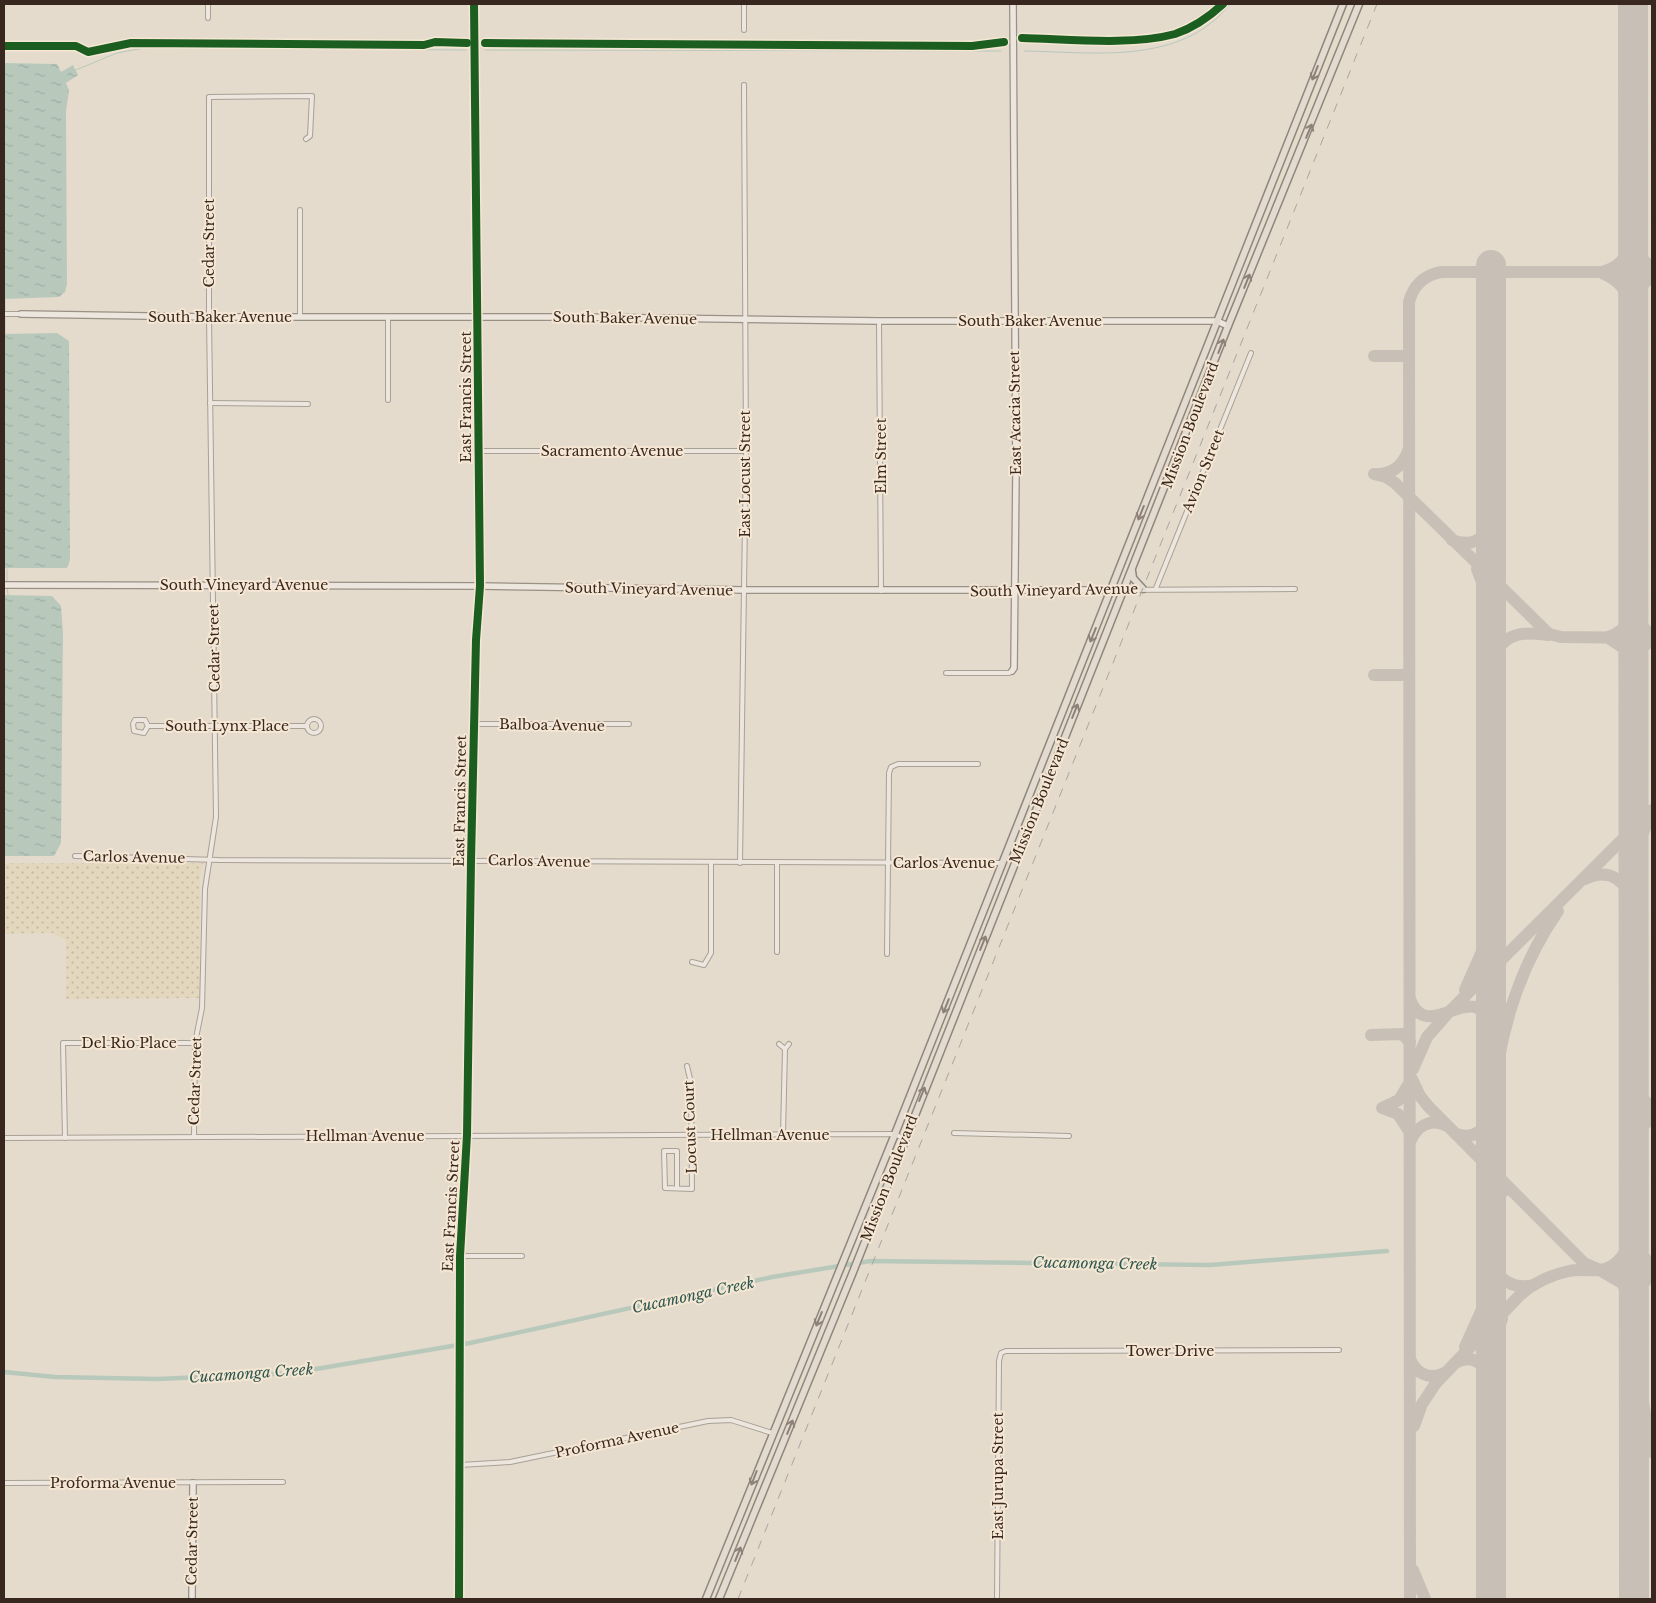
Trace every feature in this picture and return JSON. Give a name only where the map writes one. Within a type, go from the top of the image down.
[{"type":"main road","name":"Mission Boulevard","points":[[706,1599],[895,1134],[1343,4]]},
{"type":"main road","name":"Mission Boulevard","points":[[719,1599],[853,1272],[904,1139],[1228,326],[1360,4]]},
{"type":"main road","points":[[1132,569],[1132,577],[1143,589]]},
{"type":"street","points":[[208,4],[208,18]]},
{"type":"street","name":"East Francis Street","points":[[459,1599],[460,1256],[468,1135],[471,860],[480,586],[474,4]]},
{"type":"street","points":[[744,4],[744,30]]},
{"type":"street","name":"East Acacia Street","points":[[1012,671],[1014,668],[1015,591],[1013,4]]},
{"type":"street","name":"East Locust Street","points":[[740,862],[746,451],[744,85]]},
{"type":"street","name":"Cedar Street","points":[[194,1137],[195,1043],[202,1008],[204,899],[216,817],[209,317],[209,97],[312,96],[310,136],[306,139]]},
{"type":"street","points":[[300,210],[300,317]]},
{"type":"street","points":[[4,314],[21,314]]},
{"type":"street","name":"South Baker Avenue","points":[[21,314],[879,321],[1217,321],[1228,326]]},
{"type":"street","points":[[388,317],[388,400]]},
{"type":"street","name":"Elm Street","points":[[879,321],[881,591]]},
{"type":"street","name":"Avion Street","points":[[1156,588],[1251,353]]},
{"type":"street","points":[[210,403],[308,404]]},
{"type":"street","name":"Sacramento Avenue","points":[[479,451],[746,451]]},
{"type":"street","name":"South Vineyard Avenue","points":[[4,585],[480,586],[881,591],[1111,590],[1156,588],[1294,589]]},
{"type":"street","points":[[946,673],[1009,673],[1012,671]]},
{"type":"street","name":"South Lynx Place","points":[[142,719],[147,721],[148,726],[144,733],[138,733],[134,731],[133,724],[135,720],[142,719]]},
{"type":"street","name":"Balboa Avenue","points":[[474,724],[630,724]]},
{"type":"street","name":"South Lynx Place","points":[[148,726],[306,726]]},
{"type":"street","points":[[887,954],[888,773],[891,767],[898,764],[978,764]]},
{"type":"street","name":"Carlos Avenue","points":[[75,856],[211,859],[1002,863]]},
{"type":"street","points":[[692,962],[704,965],[711,953],[711,862]]},
{"type":"street","points":[[777,863],[777,952]]},
{"type":"street","name":"Del Rio Place","points":[[65,1138],[63,1043],[195,1043]]},
{"type":"street","points":[[779,1044],[785,1049]]},
{"type":"street","points":[[783,1134],[785,1049],[789,1044]]},
{"type":"street","name":"Locust Court","points":[[677,1188],[692,1189],[691,1083],[687,1066]]},
{"type":"street","points":[[954,1133],[1069,1136]]},
{"type":"street","name":"Hellman Avenue","points":[[4,1138],[895,1134],[904,1139]]},
{"type":"street","points":[[664,1150],[676,1151],[677,1188],[665,1188],[664,1150]]},
{"type":"street","points":[[460,1256],[522,1256]]},
{"type":"street","name":"Tower Drive","points":[[1001,1353],[1006,1351],[1339,1350]]},
{"type":"street","name":"East Jurupa Street","points":[[997,1599],[999,1361],[1001,1353]]},
{"type":"street","name":"Proforma Avenue","points":[[460,1465],[510,1462],[708,1421],[732,1420],[772,1433]]},
{"type":"street","name":"Proforma Avenue","points":[[4,1483],[283,1482]]},
{"type":"street","name":"Cedar Street","points":[[192,1599],[193,1483]]},
{"type":"shaded area","points":[[4,863],[204,863],[200,875],[200,998],[66,999],[66,940],[52,933],[4,934]]},
{"type":"water","points":[[4,63],[57,64],[61,72],[73,65],[78,75],[66,83],[69,90],[66,112],[67,284],[65,292],[59,297],[4,299]]},
{"type":"water","points":[[57,333],[69,341],[70,560],[67,568],[4,568],[4,334]]},
{"type":"water","points":[[4,595],[52,596],[61,606],[63,633],[61,843],[54,856],[4,856]]},
{"type":"waterway","points":[[1024,51],[1107,53],[1135,51],[1162,46],[1187,38],[1210,24],[1230,4]]},
{"type":"waterway","points":[[76,70],[117,53],[144,48],[466,50]]},
{"type":"waterway","points":[[485,50],[1001,51]]},
{"type":"waterway","points":[[5,299],[5,334]]},
{"type":"waterway","points":[[7,569],[7,583]]},
{"type":"waterway","points":[[7,587],[8,595]]},
{"type":"waterway","name":"Cucamonga Creek","points":[[4,1372],[55,1377],[158,1379],[292,1373],[470,1343],[772,1277],[870,1261],[1210,1265],[1387,1251]]},
{"type":"taxiway","points":[[1605,271],[1621,262],[1630,248],[1633,236]]},
{"type":"taxiway","points":[[1633,238],[1641,258],[1652,268]]},
{"type":"taxiway","points":[[1410,1599],[1409,302],[1413,291],[1420,282],[1435,273],[1441,272],[1652,272]]},
{"type":"taxiway","points":[[1602,273],[1609,276],[1623,288],[1633,312]]},
{"type":"taxiway","points":[[1633,310],[1639,288],[1652,276]]},
{"type":"taxiway","points":[[1374,356],[1409,356]]},
{"type":"taxiway","points":[[1377,474],[1383,474],[1397,468],[1408,451]]},
{"type":"taxiway","points":[[1374,474],[1386,477],[1395,483],[1549,634],[1561,637],[1652,638]]},
{"type":"taxiway","points":[[1452,540],[1465,543],[1476,541],[1485,534],[1491,522]]},
{"type":"taxiway","points":[[1477,569],[1487,595],[1491,616]]},
{"type":"taxiway","points":[[1633,606],[1638,623],[1652,635]]},
{"type":"taxiway","points":[[1608,637],[1614,635],[1625,626],[1633,606]]},
{"type":"taxiway","points":[[1491,668],[1499,648],[1511,637],[1528,633],[1549,635]]},
{"type":"taxiway","points":[[1610,639],[1625,649],[1633,670]]},
{"type":"taxiway","points":[[1633,670],[1640,649],[1652,640]]},
{"type":"taxiway","points":[[1374,675],[1409,675]]},
{"type":"taxiway","points":[[1626,833],[1633,807]]},
{"type":"taxiway","points":[[1413,1069],[1427,1037],[1449,1012],[1652,810]]},
{"type":"taxiway","points":[[1633,885],[1640,840],[1650,816]]},
{"type":"taxiway","points":[[1585,879],[1602,875],[1616,879],[1627,890],[1633,907]]},
{"type":"taxiway","points":[[1465,990],[1484,947],[1491,906]]},
{"type":"taxiway","points":[[1491,1110],[1499,1057],[1520,981],[1543,934],[1558,911]]},
{"type":"taxiway","points":[[1410,999],[1418,1012],[1428,1016],[1440,1015],[1464,1007],[1475,1007],[1484,1014],[1491,1030]]},
{"type":"taxiway","points":[[1371,1035],[1402,1034],[1410,1042]]},
{"type":"taxiway","points":[[1633,1075],[1640,1096],[1652,1108]]},
{"type":"taxiway","points":[[1412,1079],[1420,1096],[1428,1106],[1584,1263],[1600,1270],[1652,1270]]},
{"type":"taxiway","points":[[1408,1085],[1399,1100],[1382,1108],[1398,1114],[1409,1131]]},
{"type":"taxiway","points":[[1456,1134],[1468,1136],[1478,1132],[1486,1124],[1491,1113]]},
{"type":"taxiway","points":[[1633,1151],[1639,1130],[1652,1117]]},
{"type":"taxiway","points":[[1410,1142],[1416,1132],[1424,1125],[1441,1123],[1447,1126]]},
{"type":"taxiway","points":[[1483,1165],[1491,1194]]},
{"type":"taxiway","points":[[1491,1212],[1494,1197],[1504,1191]]},
{"type":"taxiway","points":[[1414,1426],[1422,1404],[1436,1383],[1520,1295],[1537,1283],[1555,1275],[1573,1270],[1600,1270],[1613,1265],[1626,1250],[1633,1230]]},
{"type":"taxiway","points":[[1634,1233],[1640,1254],[1652,1265]]},
{"type":"taxiway","points":[[1492,1261],[1494,1268],[1507,1282],[1520,1286],[1534,1285]]},
{"type":"taxiway","points":[[1465,1347],[1483,1307],[1491,1264]]},
{"type":"taxiway","points":[[1603,1272],[1622,1283],[1631,1299],[1641,1392],[1652,1452]]},
{"type":"taxiway","points":[[1634,1307],[1640,1287],[1652,1274]]},
{"type":"taxiway","points":[[1491,1359],[1495,1337],[1502,1319]]},
{"type":"taxiway","points":[[1410,1359],[1416,1368],[1424,1374],[1434,1376],[1444,1373]]},
{"type":"taxiway","points":[[1455,1363],[1469,1359],[1479,1363],[1484,1367],[1491,1386]]},
{"type":"taxiway","points":[[1413,1570],[1425,1599]]},
{"type":"runway","points":[[1633,4],[1634,1599]]},
{"type":"runway","points":[[1491,265],[1491,1599]]},
{"type":"railway","points":[[738,1599],[1377,4]]},
{"type":"cycle path","points":[[459,1599],[460,1256],[467,1135],[476,640],[480,586],[474,4]]},
{"type":"cycle path","points":[[1022,38],[1099,41],[1158,38],[1175,34],[1195,25],[1223,4]]},
{"type":"cycle path","points":[[4,46],[76,46],[88,52],[131,43],[424,45],[435,42],[467,43]]},
{"type":"cycle path","points":[[485,43],[972,46],[1004,42]]}]
